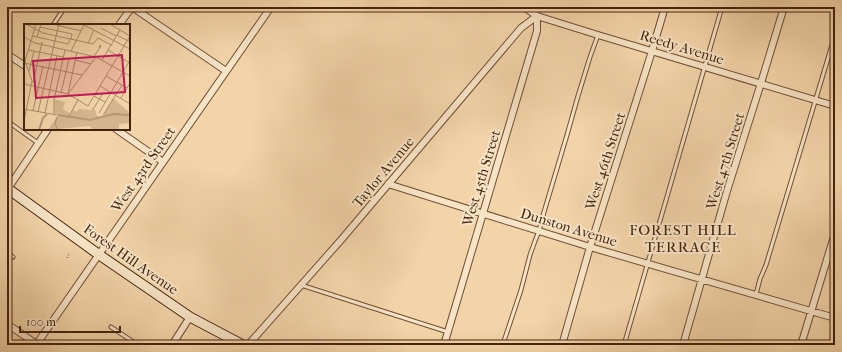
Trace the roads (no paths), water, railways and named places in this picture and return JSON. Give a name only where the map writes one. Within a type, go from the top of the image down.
[{"type":"main road","name":"Forest Hill Avenue","points":[[7,189],[190,317],[243,345]]},
{"type":"street","points":[[120,24],[132,7],[226,71]]},
{"type":"street","name":"West 43rd Street","points":[[36,345],[270,7]]},
{"type":"street","name":"Reedy Avenue","points":[[524,7],[537,16],[835,106]]},
{"type":"street","name":"West 46th Street","points":[[562,345],[590,247],[666,7]]},
{"type":"street","name":"West 47th Street","points":[[683,345],[727,191],[784,7]]},
{"type":"street","name":"Taylor Avenue","points":[[248,345],[521,28],[537,16]]},
{"type":"street","name":"West 45th Street","points":[[444,345],[537,31],[537,16]]},
{"type":"street","points":[[7,54],[24,65]]},
{"type":"street","points":[[7,189],[47,130]]},
{"type":"street","points":[[117,130],[163,162]]},
{"type":"street","name":"Dunston Avenue","points":[[388,184],[590,247],[835,318]]},
{"type":"street","points":[[802,345],[835,233]]},
{"type":"street","points":[[172,345],[190,317]]},
{"type":"street","points":[[7,324],[36,345]]},
{"type":"lane","points":[[54,24],[65,7]]},
{"type":"lane","points":[[624,345],[722,7]]},
{"type":"lane","points":[[504,345],[578,96],[598,35]]},
{"type":"lane","points":[[756,294],[835,35]]},
{"type":"lane","points":[[7,120],[38,143]]},
{"type":"lane","points":[[7,253],[13,256]]},
{"type":"lane","points":[[301,285],[448,332]]},
{"type":"lane","points":[[112,327],[138,345]]},
{"type":"district","name":"FOREST HILL TERRACE","points":[[683,238]]}]
